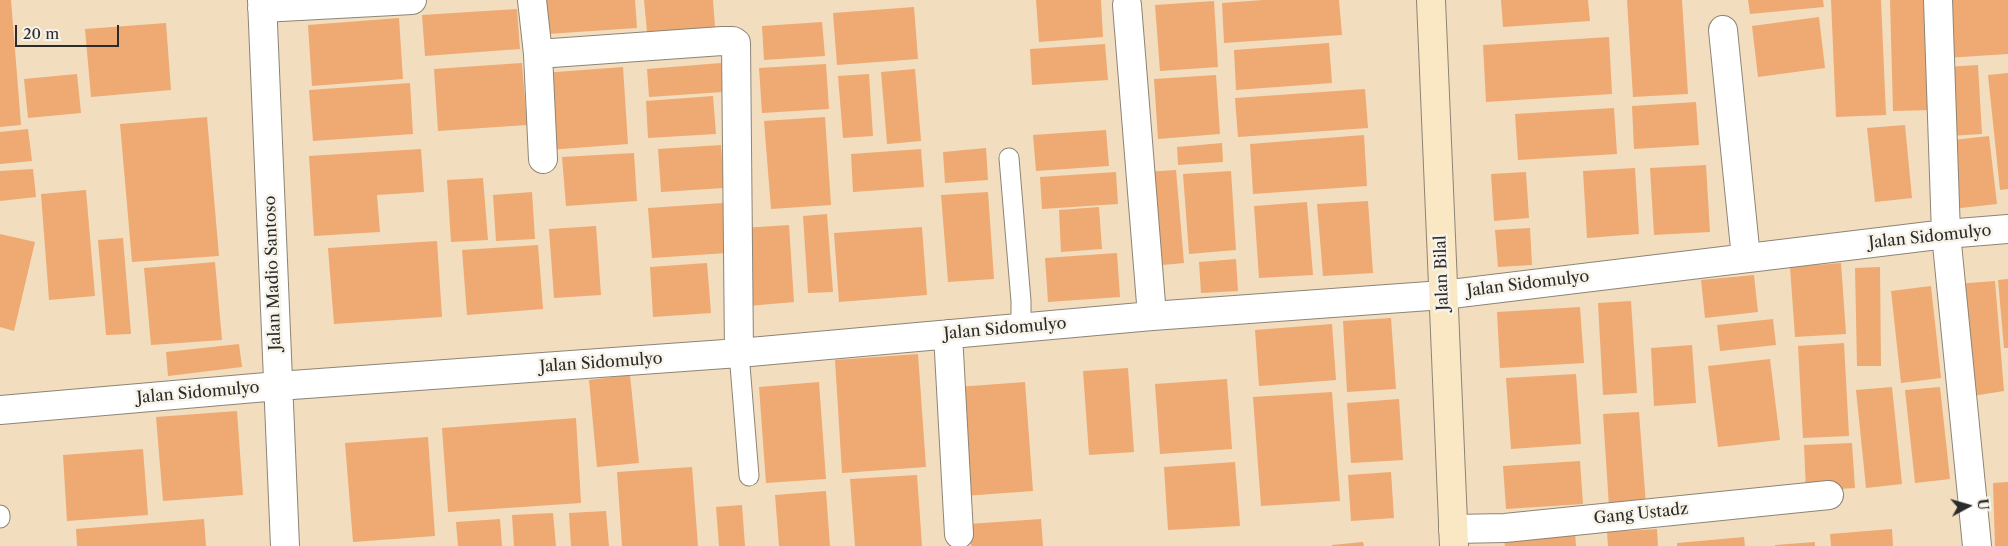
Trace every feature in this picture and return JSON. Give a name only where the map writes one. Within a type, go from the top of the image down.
[{"type":"main road","name":"Jalan Bilal","points":[[1432,0],[1454,537]]},
{"type":"street","points":[[262,4],[412,0]]},
{"type":"street","points":[[532,0],[538,54],[543,159]]},
{"type":"street","points":[[1938,0],[1946,234],[1977,546]]},
{"type":"street","name":"Jalan Madio Santoso","points":[[262,4],[285,546]]},
{"type":"street","points":[[1127,5],[1152,316]]},
{"type":"street","points":[[1723,30],[1746,258]]},
{"type":"street","points":[[538,54],[722,41],[733,41],[736,43],[739,353]]},
{"type":"street","name":"Jalan Sidomulyo","points":[[0,410],[278,386],[739,353],[1152,316],[1443,295],[1946,234],[2008,229]]},
{"type":"street","points":[[948,334],[959,534]]},
{"type":"street","name":"Gang Ustadz","points":[[1454,537],[1506,528],[1829,495]]},
{"type":"lane","points":[[1009,158],[1021,301],[1021,328]]},
{"type":"lane","points":[[739,353],[750,476]]},
{"type":"building","points":[[0,0],[11,0],[21,125],[0,127]]},
{"type":"building","points":[[544,0],[635,0],[637,28],[547,34]]},
{"type":"building","points":[[644,0],[713,0],[715,27],[647,32]]},
{"type":"building","points":[[1036,0],[1101,0],[1103,37],[1039,42]]},
{"type":"building","points":[[1263,0],[1339,0],[1342,35],[1224,43],[1222,3]]},
{"type":"building","points":[[1501,0],[1588,0],[1590,21],[1503,27]]},
{"type":"building","points":[[1627,0],[1682,0],[1688,94],[1633,97]]},
{"type":"building","points":[[1748,0],[1823,0],[1824,7],[1750,14]]},
{"type":"building","points":[[1831,0],[1881,0],[1886,115],[1836,117]]},
{"type":"building","points":[[1890,0],[1932,0],[1935,110],[1893,111]]},
{"type":"building","points":[[1943,0],[2008,0],[2008,54],[1946,58]]},
{"type":"building","points":[[1214,1],[1218,67],[1160,71],[1155,5]]},
{"type":"building","points":[[914,7],[918,59],[837,65],[833,13]]},
{"type":"building","points":[[517,9],[520,49],[425,56],[422,15]]},
{"type":"building","points":[[1819,17],[1825,68],[1758,77],[1752,26]]},
{"type":"building","points":[[399,18],[403,79],[312,86],[308,25]]},
{"type":"building","points":[[822,22],[825,56],[764,60],[762,26]]},
{"type":"building","points":[[166,23],[171,90],[91,97],[85,29]]},
{"type":"building","points":[[1609,37],[1612,94],[1486,102],[1483,45]]},
{"type":"building","points":[[1329,43],[1332,83],[1236,90],[1234,50]]},
{"type":"building","points":[[1105,44],[1108,80],[1032,85],[1030,49]]},
{"type":"building","points":[[522,63],[527,125],[438,131],[434,69]]},
{"type":"building","points":[[721,63],[723,92],[649,97],[647,69]]},
{"type":"building","points":[[826,64],[829,109],[762,113],[759,68]]},
{"type":"building","points":[[1978,65],[1982,134],[1949,136],[1945,67]]},
{"type":"building","points":[[623,67],[628,144],[548,150],[542,73]]},
{"type":"building","points":[[915,69],[921,141],[887,144],[881,72]]},
{"type":"building","points":[[2008,73],[2008,189],[2000,190],[1988,75]]},
{"type":"building","points":[[77,74],[81,113],[28,118],[24,79]]},
{"type":"building","points":[[869,74],[873,136],[843,138],[838,76]]},
{"type":"building","points":[[1216,75],[1220,134],[1158,139],[1154,79]]},
{"type":"building","points":[[410,83],[413,134],[313,141],[309,90]]},
{"type":"building","points":[[1365,89],[1368,128],[1238,137],[1235,98]]},
{"type":"building","points":[[713,96],[716,134],[648,138],[646,101]]},
{"type":"building","points":[[1696,102],[1699,145],[1634,149],[1632,106]]},
{"type":"building","points":[[1614,108],[1617,154],[1518,160],[1515,114]]},
{"type":"building","points":[[207,117],[219,256],[132,262],[120,124]]},
{"type":"building","points":[[825,117],[831,205],[771,209],[764,121]]},
{"type":"building","points":[[1905,125],[1912,198],[1875,202],[1867,128]]},
{"type":"building","points":[[28,129],[32,161],[0,164],[0,132]]},
{"type":"building","points":[[1106,130],[1109,166],[1036,171],[1033,135]]},
{"type":"building","points":[[1364,135],[1367,186],[1253,194],[1250,144]]},
{"type":"building","points":[[1989,136],[1997,204],[1952,209],[1944,141]]},
{"type":"building","points":[[1222,143],[1223,162],[1178,165],[1177,147]]},
{"type":"building","points":[[721,145],[724,188],[661,192],[658,149]]},
{"type":"building","points":[[986,148],[988,180],[945,183],[943,152]]},
{"type":"building","points":[[421,149],[424,192],[377,195],[380,232],[314,236],[309,156]]},
{"type":"building","points":[[921,149],[924,187],[853,192],[851,154]]},
{"type":"building","points":[[634,153],[637,201],[566,206],[562,157]]},
{"type":"building","points":[[1706,165],[1710,232],[1654,235],[1650,168]]},
{"type":"building","points":[[1635,168],[1639,234],[1587,238],[1583,171]]},
{"type":"building","points":[[33,169],[36,197],[0,201],[0,171]]},
{"type":"building","points":[[1176,170],[1184,263],[1152,266],[1144,172]]},
{"type":"building","points":[[1231,171],[1236,250],[1189,254],[1183,174]]},
{"type":"building","points":[[1116,172],[1118,204],[1042,209],[1040,177]]},
{"type":"building","points":[[1526,172],[1529,218],[1494,221],[1491,174]]},
{"type":"building","points":[[483,178],[488,240],[451,242],[447,180]]},
{"type":"building","points":[[86,190],[95,296],[49,300],[41,194]]},
{"type":"building","points":[[532,192],[535,239],[496,241],[493,195]]},
{"type":"building","points":[[988,192],[994,279],[948,282],[941,195]]},
{"type":"building","points":[[1368,201],[1373,273],[1323,276],[1317,204]]},
{"type":"building","points":[[1307,202],[1313,275],[1259,278],[1254,206]]},
{"type":"building","points":[[723,203],[727,253],[652,258],[648,208]]},
{"type":"building","points":[[1099,207],[1102,249],[1061,252],[1059,210]]},
{"type":"building","points":[[827,214],[833,292],[808,293],[803,216]]},
{"type":"building","points":[[789,225],[794,302],[748,306],[743,228]]},
{"type":"building","points":[[596,226],[601,295],[554,298],[549,229]]},
{"type":"building","points":[[922,227],[927,295],[839,302],[834,233]]},
{"type":"building","points":[[1530,228],[1532,265],[1498,267],[1495,230]]},
{"type":"building","points":[[0,234],[35,242],[14,331],[0,327]]},
{"type":"building","points":[[123,238],[131,334],[106,335],[98,240]]},
{"type":"building","points":[[437,241],[442,317],[334,324],[328,248]]},
{"type":"building","points":[[538,245],[543,309],[467,315],[462,250]]},
{"type":"building","points":[[1117,253],[1120,297],[1048,302],[1045,258]]},
{"type":"building","points":[[1236,259],[1238,291],[1201,293],[1199,262]]},
{"type":"building","points":[[215,262],[222,340],[151,345],[144,268]]},
{"type":"building","points":[[707,263],[711,313],[653,317],[650,267]]},
{"type":"building","points":[[1841,263],[1846,334],[1795,337],[1790,267]]},
{"type":"building","points":[[1880,267],[1881,366],[1857,366],[1855,268]]},
{"type":"building","points":[[1754,275],[1758,312],[1705,318],[1701,280]]},
{"type":"building","points":[[2008,279],[2008,348],[2004,348],[1998,280]]},
{"type":"building","points":[[1995,281],[2004,391],[1966,397],[1956,284]]},
{"type":"building","points":[[1931,286],[1941,378],[1901,383],[1891,291]]},
{"type":"building","points":[[1631,301],[1637,393],[1603,395],[1598,303]]},
{"type":"building","points":[[1580,307],[1584,363],[1500,368],[1497,312]]},
{"type":"building","points":[[1391,318],[1396,389],[1347,392],[1343,321]]},
{"type":"building","points":[[1773,319],[1776,345],[1720,351],[1717,325]]},
{"type":"building","points":[[1332,324],[1336,380],[1259,386],[1255,330]]},
{"type":"building","points":[[1844,343],[1849,436],[1803,438],[1798,346]]},
{"type":"building","points":[[239,344],[242,367],[168,376],[166,352]]},
{"type":"building","points":[[1692,345],[1696,403],[1654,406],[1651,348]]},
{"type":"building","points":[[918,354],[926,467],[842,473],[835,360]]},
{"type":"building","points":[[1770,359],[1780,440],[1718,447],[1708,366]]},
{"type":"building","points":[[1128,368],[1134,452],[1089,455],[1083,371]]},
{"type":"building","points":[[1576,374],[1581,444],[1511,449],[1506,378]]},
{"type":"building","points":[[630,375],[639,463],[597,467],[589,380]]},
{"type":"building","points":[[1227,379],[1232,449],[1160,454],[1155,384]]},
{"type":"building","points":[[819,382],[826,479],[766,483],[759,387]]},
{"type":"building","points":[[1025,382],[1033,491],[964,496],[957,387]]},
{"type":"building","points":[[1892,387],[1902,484],[1866,488],[1856,390]]},
{"type":"building","points":[[1940,387],[1950,479],[1915,483],[1905,390]]},
{"type":"building","points":[[1332,392],[1340,501],[1261,506],[1253,397]]},
{"type":"building","points":[[1399,399],[1403,460],[1351,463],[1347,403]]},
{"type":"building","points":[[237,411],[243,495],[163,501],[156,417]]},
{"type":"building","points":[[1639,412],[1646,505],[1609,507],[1603,414]]},
{"type":"building","points":[[576,418],[581,503],[448,512],[442,428]]},
{"type":"building","points":[[428,437],[435,536],[353,542],[345,443]]},
{"type":"building","points":[[1852,443],[1855,488],[1806,491],[1804,445]]},
{"type":"building","points":[[143,449],[148,515],[67,521],[63,455]]},
{"type":"building","points":[[1580,461],[1583,504],[1506,509],[1503,466]]},
{"type":"building","points":[[1235,462],[1240,526],[1168,530],[1164,467]]},
{"type":"building","points":[[692,467],[698,546],[622,546],[617,472]]},
{"type":"building","points":[[1391,472],[1394,518],[1351,521],[1348,475]]},
{"type":"building","points":[[917,475],[922,546],[855,546],[850,479]]},
{"type":"building","points":[[2008,482],[2008,546],[1995,546],[1993,483]]},
{"type":"building","points":[[826,491],[830,546],[779,546],[775,495]]},
{"type":"building","points":[[742,505],[745,546],[719,546],[716,507]]},
{"type":"building","points":[[606,511],[609,546],[571,546],[569,513]]},
{"type":"building","points":[[553,513],[556,546],[514,546],[512,515]]},
{"type":"building","points":[[204,519],[206,546],[77,546],[76,529]]},
{"type":"building","points":[[500,519],[502,546],[458,546],[456,522]]},
{"type":"building","points":[[1041,519],[1043,546],[971,546],[969,524]]},
{"type":"building","points":[[1657,529],[1658,546],[1608,546],[1607,532]]},
{"type":"building","points":[[1892,529],[1893,546],[1831,546],[1830,534]]},
{"type":"building","points":[[1575,532],[1576,546],[1505,546],[1504,539]]},
{"type":"building","points":[[1744,537],[1745,546],[1677,546],[1677,543]]},
{"type":"building","points":[[1363,542],[1364,546],[1332,546],[1332,545]]},
{"type":"building","points":[[1815,542],[1815,546],[1775,546],[1775,545]]}]
